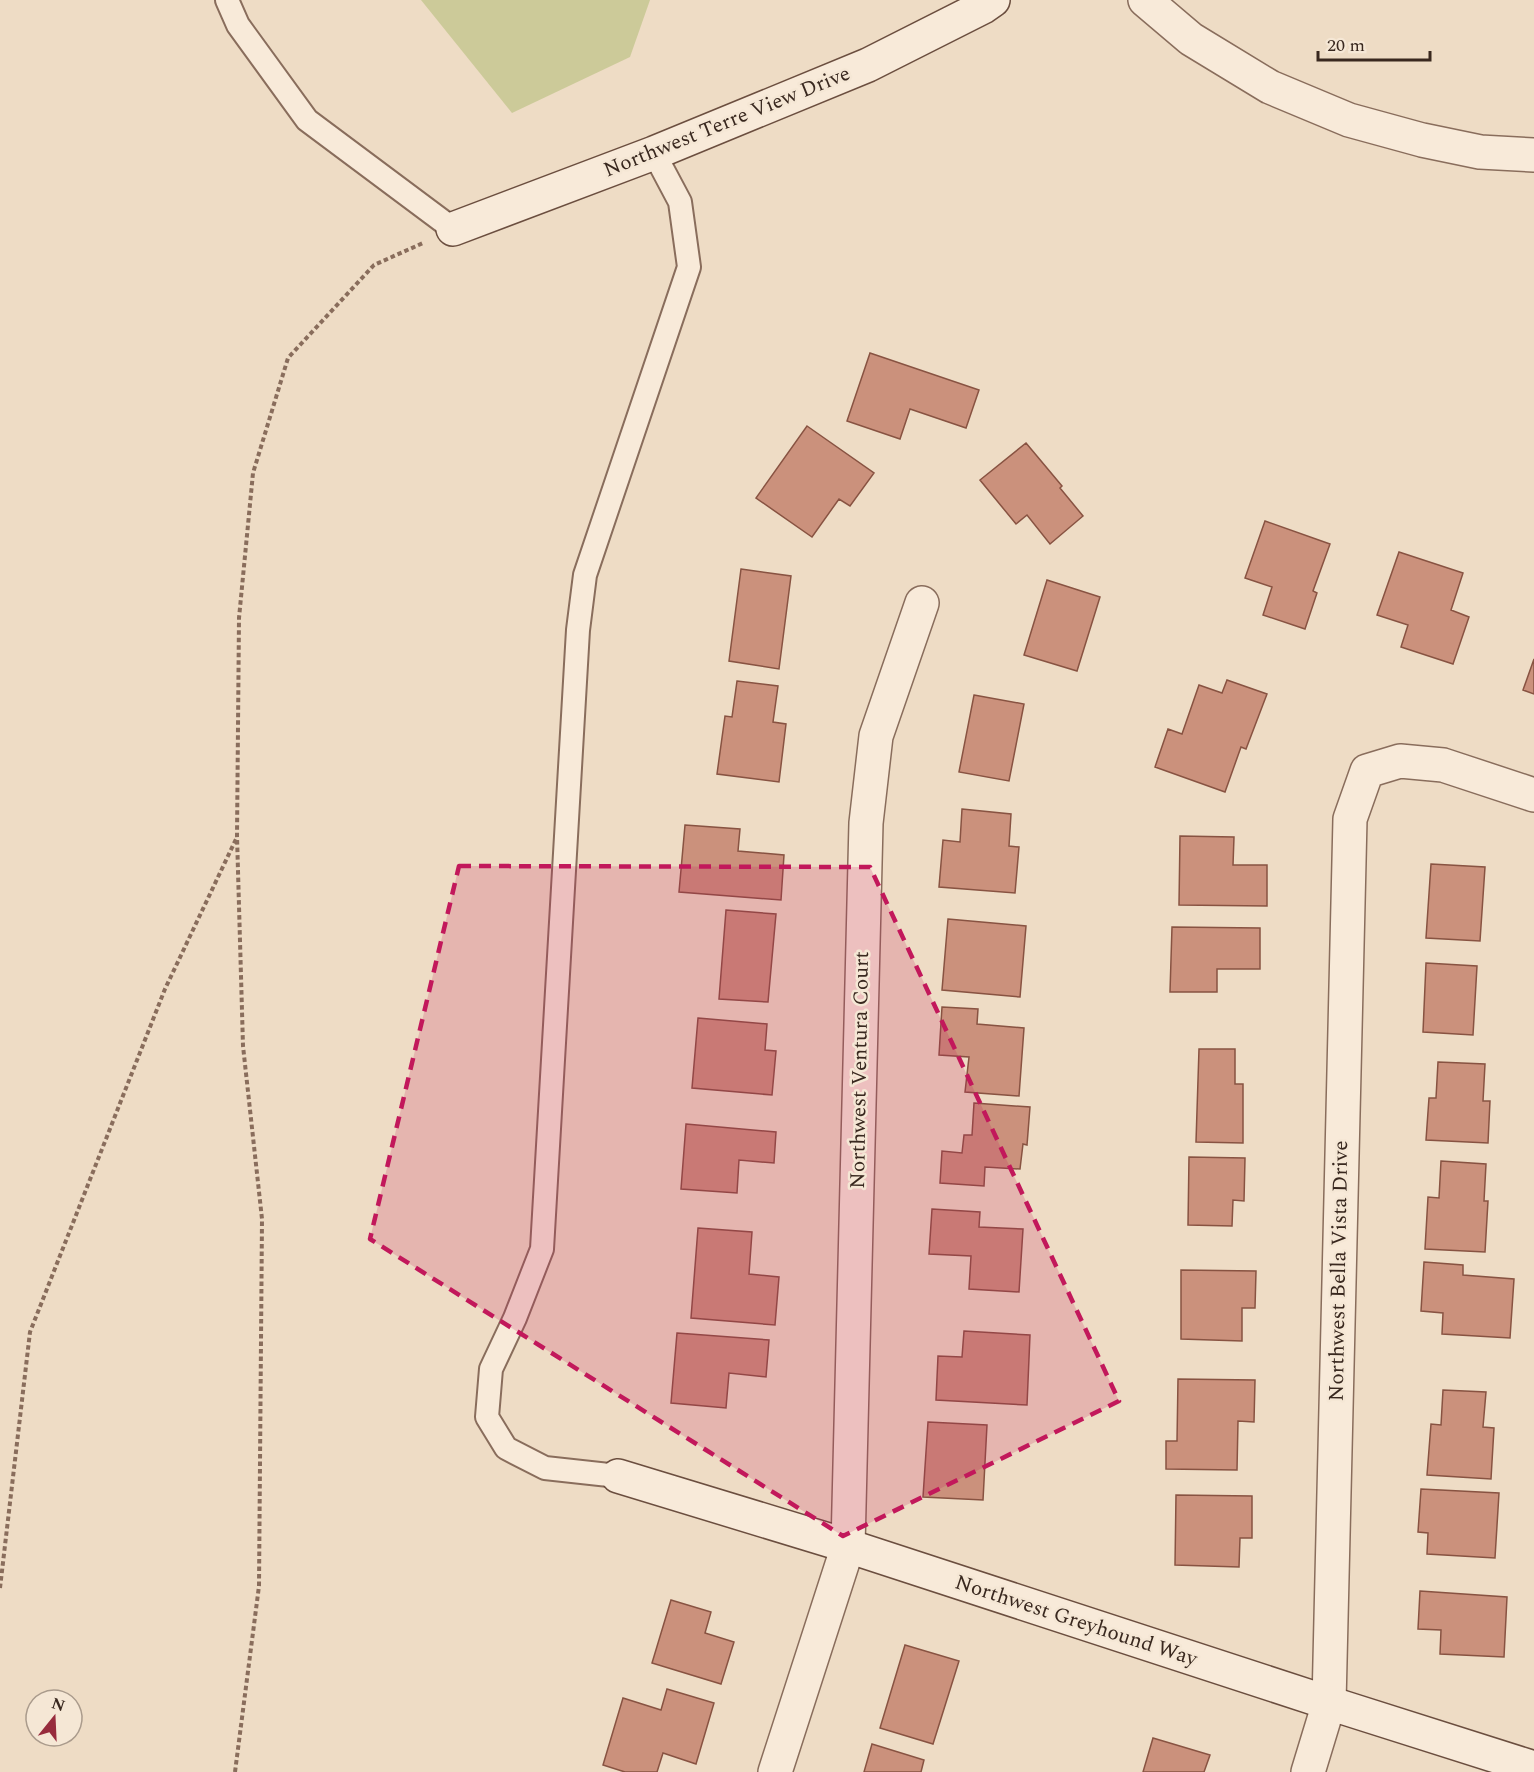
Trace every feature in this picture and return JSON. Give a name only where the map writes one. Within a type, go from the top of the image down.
[{"type":"street","name":"Northwest Terre View Drive","points":[[453,230],[654,153],[868,65],[983,8],[993,0]]},
{"type":"street","points":[[1145,0],[1191,39],[1270,87],[1349,120],[1422,140],[1480,152],[1534,155]]},
{"type":"street","name":"Northwest Ventura Court","points":[[775,1772],[848,1546],[866,823],[876,736],[922,603]]},
{"type":"street","name":"Northwest Bella Vista Drive","points":[[1308,1772],[1329,1703],[1350,819],[1367,771],[1400,761],[1443,765],[1534,795]]},
{"type":"street","name":"Northwest Greyhound Way","points":[[618,1476],[848,1546],[1534,1768]]},
{"type":"lane","points":[[227,0],[238,25],[307,120],[453,230]]},
{"type":"lane","points":[[618,1476],[545,1468],[506,1448],[487,1417],[491,1370],[515,1318],[542,1249],[578,630],[585,575],[689,267],[680,202],[654,153]]},
{"type":"path","points":[[235,1772],[260,1586],[262,1219],[243,1046],[237,836],[239,618],[253,473],[288,358],[374,265],[453,230]]},
{"type":"path","points":[[0,1588],[30,1332],[165,988],[237,836]]},
{"type":"highlighted area","points":[[459,866],[870,867],[1119,1401],[843,1536],[370,1239]]},
{"type":"shaded area","points":[[421,0],[650,0],[630,57],[512,113]]},
{"type":"building","points":[[870,353],[979,390],[966,428],[910,409],[900,439],[847,421]]},
{"type":"building","points":[[807,426],[874,473],[850,506],[839,499],[812,537],[756,498]]},
{"type":"building","points":[[1026,443],[1062,486],[1060,488],[1083,516],[1050,544],[1027,515],[1016,524],[980,480]]},
{"type":"building","points":[[1265,521],[1330,544],[1313,591],[1317,593],[1305,629],[1263,615],[1272,587],[1245,578]]},
{"type":"building","points":[[1399,552],[1463,573],[1451,610],[1469,617],[1453,664],[1401,647],[1408,625],[1377,615]]},
{"type":"building","points":[[741,569],[791,576],[779,669],[729,661]]},
{"type":"building","points":[[1047,580],[1100,597],[1077,671],[1024,655]]},
{"type":"building","points":[[1534,659],[1534,694],[1523,690]]},
{"type":"building","points":[[1227,680],[1267,694],[1246,749],[1241,747],[1225,792],[1155,767],[1168,729],[1182,734],[1199,685],[1222,693]]},
{"type":"building","points":[[737,681],[778,686],[773,722],[786,724],[779,782],[717,774],[725,716],[732,717]]},
{"type":"building","points":[[974,695],[1024,704],[1009,781],[959,772]]},
{"type":"building","points":[[962,809],[1011,814],[1009,846],[1019,847],[1015,893],[939,887],[943,840],[960,842]]},
{"type":"building","points":[[685,825],[740,829],[738,851],[784,855],[781,900],[679,892]]},
{"type":"building","points":[[1180,836],[1234,837],[1233,865],[1267,865],[1267,906],[1179,905]]},
{"type":"building","points":[[1431,864],[1485,867],[1480,941],[1426,938]]},
{"type":"building","points":[[726,910],[776,914],[768,1002],[719,999]]},
{"type":"building","points":[[948,919],[1026,926],[1020,997],[942,990]]},
{"type":"building","points":[[1172,927],[1260,928],[1260,969],[1217,969],[1217,992],[1170,992]]},
{"type":"building","points":[[1426,963],[1477,966],[1473,1035],[1423,1032]]},
{"type":"building","points":[[942,1007],[978,1009],[977,1024],[1024,1028],[1019,1096],[965,1092],[969,1057],[939,1055]]},
{"type":"building","points":[[698,1018],[767,1024],[765,1050],[776,1051],[772,1095],[692,1088]]},
{"type":"building","points":[[1199,1049],[1235,1049],[1235,1084],[1243,1084],[1243,1143],[1196,1142]]},
{"type":"building","points":[[1438,1062],[1485,1064],[1483,1101],[1490,1101],[1488,1143],[1426,1140],[1429,1098],[1436,1098]]},
{"type":"building","points":[[974,1103],[1030,1107],[1027,1145],[1023,1144],[1020,1169],[985,1167],[984,1186],[940,1183],[942,1151],[962,1153],[964,1135],[972,1135]]},
{"type":"building","points":[[686,1124],[776,1132],[774,1163],[739,1160],[737,1193],[681,1189]]},
{"type":"building","points":[[1189,1157],[1245,1158],[1244,1201],[1233,1200],[1232,1226],[1188,1225]]},
{"type":"building","points":[[1441,1161],[1486,1164],[1484,1201],[1488,1201],[1485,1252],[1425,1249],[1428,1197],[1439,1198]]},
{"type":"building","points":[[932,1209],[980,1212],[979,1227],[1023,1229],[1019,1292],[969,1289],[971,1256],[929,1254]]},
{"type":"building","points":[[698,1228],[752,1232],[749,1274],[779,1277],[775,1325],[691,1318]]},
{"type":"building","points":[[1424,1262],[1463,1265],[1463,1275],[1514,1279],[1510,1338],[1442,1334],[1443,1313],[1421,1311]]},
{"type":"building","points":[[1181,1270],[1256,1271],[1255,1308],[1242,1308],[1242,1341],[1181,1339]]},
{"type":"building","points":[[964,1331],[1030,1335],[1027,1405],[936,1400],[938,1356],[962,1357]]},
{"type":"building","points":[[677,1333],[769,1340],[766,1377],[729,1373],[726,1408],[671,1403]]},
{"type":"building","points":[[1178,1379],[1255,1380],[1254,1422],[1238,1421],[1237,1470],[1166,1469],[1166,1441],[1177,1441]]},
{"type":"building","points":[[1443,1390],[1486,1392],[1483,1427],[1494,1428],[1491,1479],[1427,1475],[1431,1424],[1441,1425]]},
{"type":"building","points":[[928,1422],[987,1425],[983,1500],[923,1497]]},
{"type":"building","points":[[1421,1489],[1499,1493],[1495,1558],[1427,1554],[1428,1533],[1418,1532]]},
{"type":"building","points":[[1176,1495],[1252,1496],[1252,1538],[1240,1538],[1239,1567],[1175,1565]]},
{"type":"building","points":[[1420,1591],[1507,1597],[1504,1657],[1440,1654],[1441,1630],[1418,1629]]},
{"type":"building","points":[[671,1600],[711,1612],[705,1633],[734,1642],[721,1684],[652,1663]]},
{"type":"building","points":[[905,1645],[959,1661],[933,1744],[880,1728]]},
{"type":"building","points":[[667,1689],[714,1703],[696,1764],[663,1753],[657,1772],[625,1772],[603,1765],[623,1698],[661,1710]]},
{"type":"building","points":[[1153,1738],[1210,1755],[1204,1772],[1143,1772]]},
{"type":"building","points":[[872,1744],[924,1760],[921,1772],[864,1772]]}]
